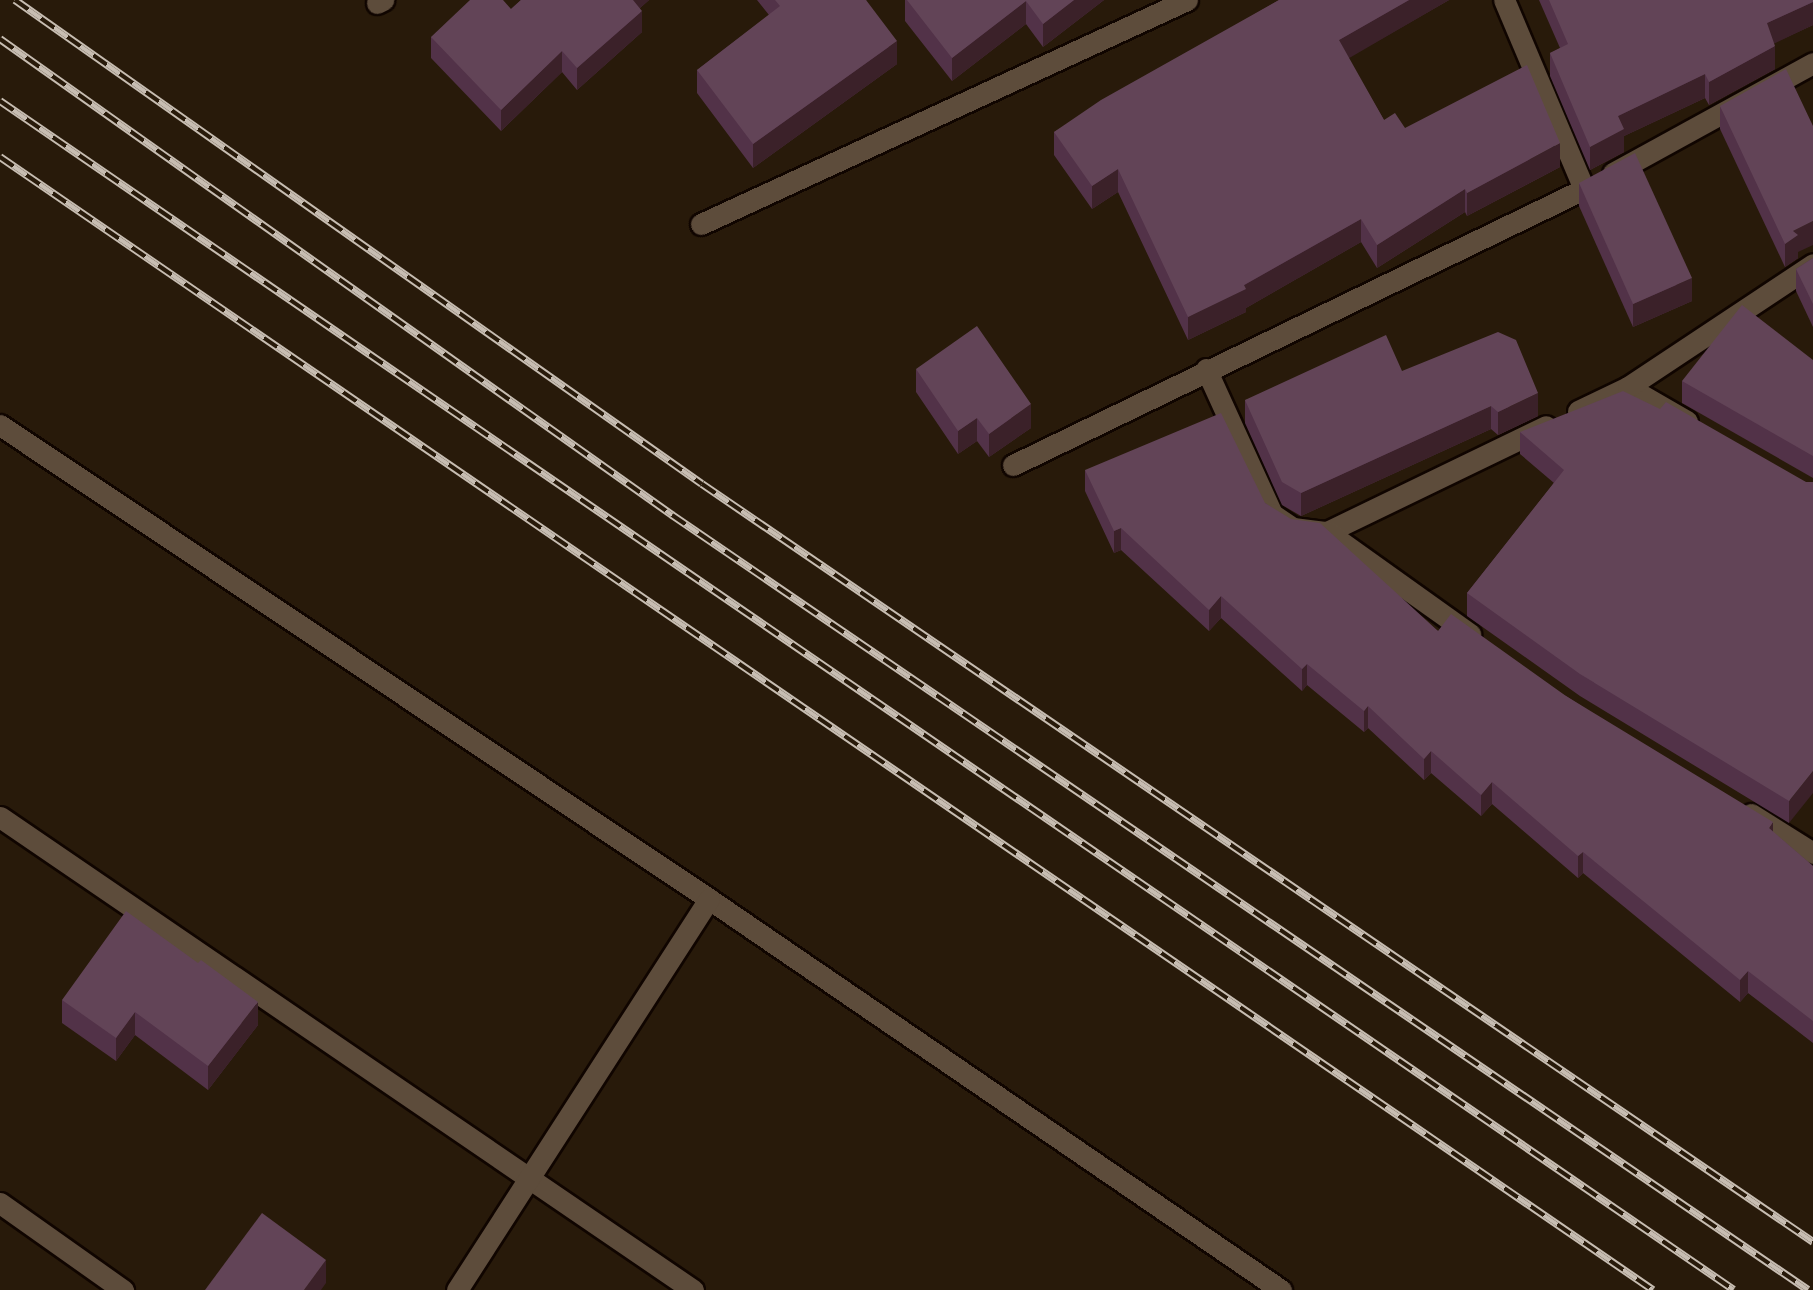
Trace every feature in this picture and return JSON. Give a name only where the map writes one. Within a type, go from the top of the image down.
[{"type":"street","points":[[701,224],[1187,0]]},
{"type":"street","points":[[1504,0],[1584,189]]},
{"type":"street","points":[[1013,466],[1206,369],[1584,189],[1813,63]]},
{"type":"street","points":[[1327,532],[1628,387],[1813,264]]},
{"type":"street","points":[[1206,369],[1272,514],[1293,528],[1327,532],[1483,643]]},
{"type":"street","points":[[1628,387],[1709,433]]},
{"type":"street","points":[[0,425],[709,899],[1281,1290]]},
{"type":"street","points":[[1733,803],[1813,853]]},
{"type":"street","points":[[0,817],[693,1290]]},
{"type":"street","points":[[457,1290],[709,899]]},
{"type":"street","points":[[0,1203],[123,1290]]},
{"type":"building","points":[[470,0],[503,0],[511,9],[521,0],[633,0],[642,11],[577,68],[562,51],[501,110],[431,37]]},
{"type":"building","points":[[775,0],[866,0],[897,41],[753,144],[697,70],[780,6]]},
{"type":"building","points":[[907,0],[1074,0],[1043,24],[1026,1],[952,58]]},
{"type":"building","points":[[1279,0],[1409,0],[1339,40],[1384,120],[1395,113],[1405,128],[1527,65],[1560,143],[1467,193],[1465,189],[1377,245],[1361,219],[1244,285],[1246,289],[1188,317],[1118,169],[1092,186],[1054,132],[1101,100]]},
{"type":"building","points":[[1549,0],[1813,2],[1767,23],[1775,46],[1709,82],[1705,74],[1618,116],[1624,129],[1590,147],[1550,53],[1568,44]]},
{"type":"building","points":[[1786,69],[1813,126],[1813,221],[1793,231],[1798,235],[1785,244],[1720,106]]},
{"type":"building","points":[[1635,153],[1692,278],[1633,304],[1579,183]]},
{"type":"building","points":[[1813,258],[1813,304],[1796,269]]},
{"type":"building","points":[[1742,305],[1813,360],[1813,456],[1682,381]]},
{"type":"building","points":[[977,326],[1031,404],[989,434],[977,418],[958,431],[916,369]]},
{"type":"building","points":[[1498,332],[1516,340],[1538,393],[1498,412],[1491,406],[1301,493],[1282,482],[1245,400],[1386,335],[1402,371]]},
{"type":"building","points":[[1623,391],[1660,409],[1666,402],[1806,482],[1813,482],[1813,771],[1789,801],[1580,674],[1467,593],[1564,470],[1520,432]]},
{"type":"building","points":[[1221,413],[1265,503],[1291,519],[1320,523],[1438,631],[1451,614],[1566,696],[1773,822],[1769,828],[1813,866],[1813,1021],[1748,971],[1740,980],[1583,852],[1578,856],[1492,782],[1481,795],[1431,751],[1424,759],[1368,706],[1364,711],[1307,664],[1302,669],[1221,596],[1209,610],[1121,528],[1114,531],[1085,470]]},
{"type":"building","points":[[126,911],[198,963],[201,960],[258,1002],[208,1066],[135,1012],[116,1038],[62,1000]]},
{"type":"building","points":[[262,1213],[326,1260],[304,1290],[205,1290]]},
{"type":"railway","points":[[15,0],[702,484],[1813,1242]]},
{"type":"railway","points":[[0,39],[672,515],[1808,1290]]},
{"type":"railway","points":[[0,101],[1734,1290]]},
{"type":"railway","points":[[0,157],[1653,1290]]}]
